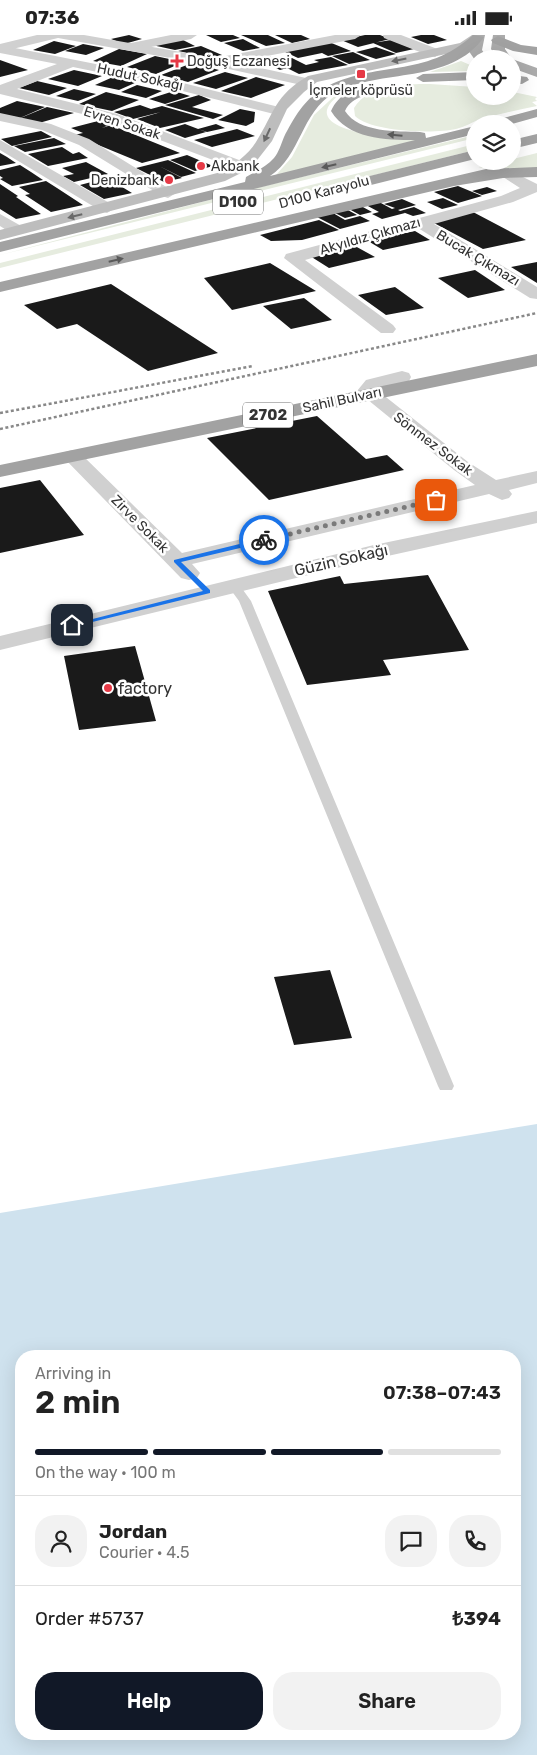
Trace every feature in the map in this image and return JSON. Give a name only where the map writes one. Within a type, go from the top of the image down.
[{"type":"highway","points":[[229,189],[261,175],[280,160],[306,113],[320,97],[330,90],[358,80],[443,62],[463,52],[479,36]]},
{"type":"highway","points":[[499,37],[518,49],[537,51]]},
{"type":"highway","points":[[466,76],[409,79],[374,87],[347,98],[338,111],[340,116],[350,124],[378,133],[416,136],[466,132]]},
{"type":"highway","points":[[521,117],[537,113]]},
{"type":"highway","points":[[521,132],[537,128]]},
{"type":"highway","points":[[0,246],[466,132]]},
{"type":"highway","points":[[521,143],[537,139]]},
{"type":"highway","name":"D100 Karayolu","points":[[0,260],[466,145]]},
{"type":"highway","points":[[521,153],[537,149]]},
{"type":"highway","name":"D100 Karayolu","points":[[311,195],[466,156]]},
{"type":"highway","points":[[129,243],[466,166]]},
{"type":"highway","points":[[398,183],[505,173]]},
{"type":"highway","points":[[0,287],[380,197],[454,181],[505,173]]},
{"type":"highway","name":"D100","points":[[0,277],[215,221]]},
{"type":"highway","name":"Sahil Bulvarı","points":[[0,459],[537,350]]},
{"type":"highway","name":"Sahil Bulvarı","points":[[0,471],[537,360]]},
{"type":"main road","points":[[0,235],[220,178],[242,166],[263,143],[278,111],[306,82],[321,76],[464,46],[479,36]]},
{"type":"main road","points":[[476,50],[479,36]]},
{"type":"main road","points":[[499,37],[499,50]]},
{"type":"main road","points":[[521,67],[537,73]]},
{"type":"main road","points":[[521,80],[537,85]]},
{"type":"street","points":[[0,49],[53,35]]},
{"type":"street","points":[[62,35],[215,62],[306,82]]},
{"type":"street","points":[[131,47],[191,35]]},
{"type":"street","points":[[215,62],[355,35]]},
{"type":"street","points":[[389,35],[435,53]]},
{"type":"street","name":"Hudut Sokağı","points":[[0,49],[151,79],[278,111]]},
{"type":"street","points":[[1,90],[72,63]]},
{"type":"street","name":"Evren Sokak","points":[[1,90],[97,113],[242,166]]},
{"type":"street","points":[[0,136],[46,127],[97,113]]},
{"type":"street","points":[[0,117],[46,127],[84,142],[168,193]]},
{"type":"street","points":[[0,144],[107,208]]},
{"type":"street","name":"Akyıldız Çıkmazı","points":[[505,173],[535,184]]},
{"type":"street","name":"Akyıldız Çıkmazı","points":[[387,329],[292,258],[507,199],[535,184]]},
{"type":"street","points":[[0,219],[17,230]]},
{"type":"street","name":"Bucak Çıkmazı","points":[[419,222],[536,294]]},
{"type":"street","points":[[368,395],[366,391],[368,387],[402,377]]},
{"type":"street","name":"Sönmez Sokak","points":[[368,395],[492,487],[536,517]]},
{"type":"street","name":"Zirve Sokak","points":[[72,456],[208,592]]},
{"type":"street","points":[[177,561],[537,477]]},
{"type":"street","name":"Güzin Sokağı","points":[[0,643],[374,552],[536,517]]},
{"type":"lane","points":[[234,586],[249,610],[446,1086]]},
{"type":"shaded area","points":[[461,61],[466,63],[466,71],[430,72]]},
{"type":"shaded area","points":[[410,84],[466,86],[466,105],[521,105],[521,94],[537,97],[535,99],[537,101],[532,102],[537,106],[498,115],[466,115],[466,125],[446,131],[388,128],[363,121],[355,116],[354,108],[369,94],[388,87]]},
{"type":"shaded area","points":[[342,89],[346,90],[330,104],[327,116],[336,124],[352,131],[373,135],[425,140],[276,175],[292,157],[314,115]]},
{"type":"shaded area","points":[[466,137],[466,140],[0,255],[244,191]]},
{"type":"shaded area","points":[[466,146],[466,152],[0,268],[0,263]]},
{"type":"shaded area","points":[[537,153],[537,168],[521,168],[521,157]]},
{"type":"water","points":[[537,1124],[537,1755],[0,1755],[0,1213]]},
{"type":"building","points":[[129,35],[142,39],[124,44],[111,39]]},
{"type":"building","points":[[206,35],[233,35],[240,38],[221,42]]},
{"type":"building","points":[[241,35],[268,35],[285,43],[266,46]]},
{"type":"building","points":[[275,35],[301,35],[310,39],[292,43]]},
{"type":"building","points":[[365,35],[380,35],[390,39],[358,47],[341,40]]},
{"type":"building","points":[[434,35],[447,40],[428,44],[411,37]]},
{"type":"building","points":[[181,39],[195,46],[175,50],[152,45]]},
{"type":"building","points":[[243,39],[260,48],[243,51],[224,43]]},
{"type":"building","points":[[391,40],[414,49],[396,53],[373,43]]},
{"type":"building","points":[[54,41],[76,46],[55,54],[33,50]]},
{"type":"building","points":[[329,42],[351,51],[328,56],[322,53],[298,58],[283,51]]},
{"type":"building","points":[[83,44],[104,48],[86,55],[65,51]]},
{"type":"building","points":[[201,46],[222,55],[212,58],[178,51]]},
{"type":"building","points":[[376,47],[396,54],[376,59],[356,52]]},
{"type":"building","points":[[119,49],[147,54],[121,66],[93,61]]},
{"type":"building","points":[[353,52],[370,60],[349,64],[332,56]]},
{"type":"building","points":[[265,54],[279,61],[292,58],[306,65],[319,62],[314,60],[331,57],[348,65],[299,74],[287,68],[280,70],[266,63],[259,65],[246,58]]},
{"type":"building","points":[[155,56],[184,62],[156,74],[127,67]]},
{"type":"building","points":[[0,60],[28,70],[0,77]]},
{"type":"building","points":[[192,63],[219,70],[188,82],[161,75]]},
{"type":"building","points":[[74,70],[102,76],[78,86],[48,79]]},
{"type":"building","points":[[225,72],[248,78],[216,89],[193,83]]},
{"type":"building","points":[[113,77],[137,82],[119,90],[95,85]]},
{"type":"building","points":[[256,77],[285,85],[251,98],[221,91]]},
{"type":"building","points":[[37,81],[67,88],[49,95],[19,88]]},
{"type":"building","points":[[137,85],[162,91],[146,98],[121,92]]},
{"type":"building","points":[[74,89],[96,94],[78,101],[56,96]]},
{"type":"building","points":[[174,91],[190,96],[165,104],[149,99]]},
{"type":"building","points":[[106,92],[139,100],[112,111],[79,104]]},
{"type":"building","points":[[199,95],[211,100],[192,107],[223,115],[213,119],[165,105]]},
{"type":"building","points":[[17,101],[45,107],[20,118],[0,114],[0,108]]},
{"type":"building","points":[[140,105],[151,109],[162,106],[204,118],[160,128],[137,119],[161,112],[133,119],[114,112]]},
{"type":"building","points":[[47,107],[74,113],[39,123],[18,119]]},
{"type":"building","points":[[240,109],[255,112],[254,122],[246,126],[218,120]]},
{"type":"building","points":[[98,121],[109,125],[102,128],[111,125],[180,153],[142,163],[74,135],[83,133],[71,128]]},
{"type":"building","points":[[185,124],[206,132],[185,138],[165,130]]},
{"type":"building","points":[[216,124],[225,128],[207,132],[198,129]]},
{"type":"building","points":[[237,129],[255,136],[212,147],[194,140]]},
{"type":"building","points":[[41,131],[52,137],[12,146],[1,139]]},
{"type":"building","points":[[54,138],[66,144],[25,152],[14,146]]},
{"type":"building","points":[[62,147],[73,154],[79,152],[88,158],[48,166],[28,154]]},
{"type":"building","points":[[0,153],[7,157],[16,163],[0,166]]},
{"type":"building","points":[[187,155],[213,166],[195,171],[170,160]]},
{"type":"building","points":[[168,160],[196,173],[181,177],[159,166],[182,178],[164,182],[136,168]]},
{"type":"building","points":[[86,162],[108,174],[74,182],[63,176],[74,174],[62,168]]},
{"type":"building","points":[[20,165],[43,180],[12,186],[0,179],[3,178],[0,176],[0,170]]},
{"type":"building","points":[[114,176],[121,181],[114,182],[132,193],[104,199],[80,185]]},
{"type":"building","points":[[46,181],[83,205],[51,212],[25,195],[30,194],[19,187]]},
{"type":"building","points":[[0,184],[41,214],[16,219],[0,209]]},
{"type":"building","points":[[458,186],[482,196],[458,203],[434,192]]},
{"type":"building","points":[[487,187],[497,191],[482,195],[472,191]]},
{"type":"building","points":[[443,198],[458,205],[442,209],[427,202]]},
{"type":"building","points":[[402,199],[416,205],[398,210],[405,213],[382,219],[372,214],[379,212],[366,205],[379,202],[392,209],[395,208],[384,204]]},
{"type":"building","points":[[361,206],[372,212],[360,215],[349,209]]},
{"type":"building","points":[[414,207],[426,213],[413,216],[400,211]]},
{"type":"building","points":[[346,209],[357,215],[345,218],[333,212]]},
{"type":"building","points":[[473,212],[526,240],[483,249],[434,223]]},
{"type":"building","points":[[333,213],[345,220],[360,216],[370,221],[340,229],[317,217]]},
{"type":"building","points":[[319,220],[339,230],[302,240],[271,241],[260,235]]},
{"type":"building","points":[[415,231],[430,240],[383,250],[368,241]]},
{"type":"building","points":[[355,246],[375,257],[329,268],[310,256]]},
{"type":"building","points":[[537,262],[537,283],[511,267]]},
{"type":"building","points":[[270,263],[316,291],[232,310],[204,278]]},
{"type":"building","points":[[475,270],[505,290],[468,298],[438,278]]},
{"type":"building","points":[[111,284],[218,353],[148,371],[77,324],[57,329],[24,305]]},
{"type":"building","points":[[395,287],[424,308],[386,315],[358,295]]},
{"type":"building","points":[[304,298],[332,320],[291,329],[263,306]]},
{"type":"building","points":[[317,416],[366,459],[387,455],[404,470],[269,500],[207,438]]},
{"type":"building","points":[[40,480],[84,535],[0,553],[0,488]]},
{"type":"building","points":[[428,575],[469,650],[383,660],[391,675],[307,685],[268,591],[340,576],[344,584]]},
{"type":"building","name":"factory","points":[[135,646],[156,721],[79,730],[64,656]]},
{"type":"building","points":[[330,970],[352,1038],[294,1045],[274,977]]},
{"type":"railway","points":[[0,429],[537,313]]},
{"type":"railway","points":[[0,413],[253,366]]},
{"type":"way so far","points":[[264,540],[436,500]]},
{"type":"place","name":"Doğuş Eczanesi","points":[[177,61]]},
{"type":"place","name":"İçmeler köprüsü","points":[[361,74]]},
{"type":"place","name":"Akbank","points":[[201,166]]},
{"type":"place","name":"Denizbank","points":[[169,180]]},
{"type":"place","name":"factory","points":[[108,688]]},
{"type":"route","points":[[72,625],[208,592],[177,561],[264,540]]}]
